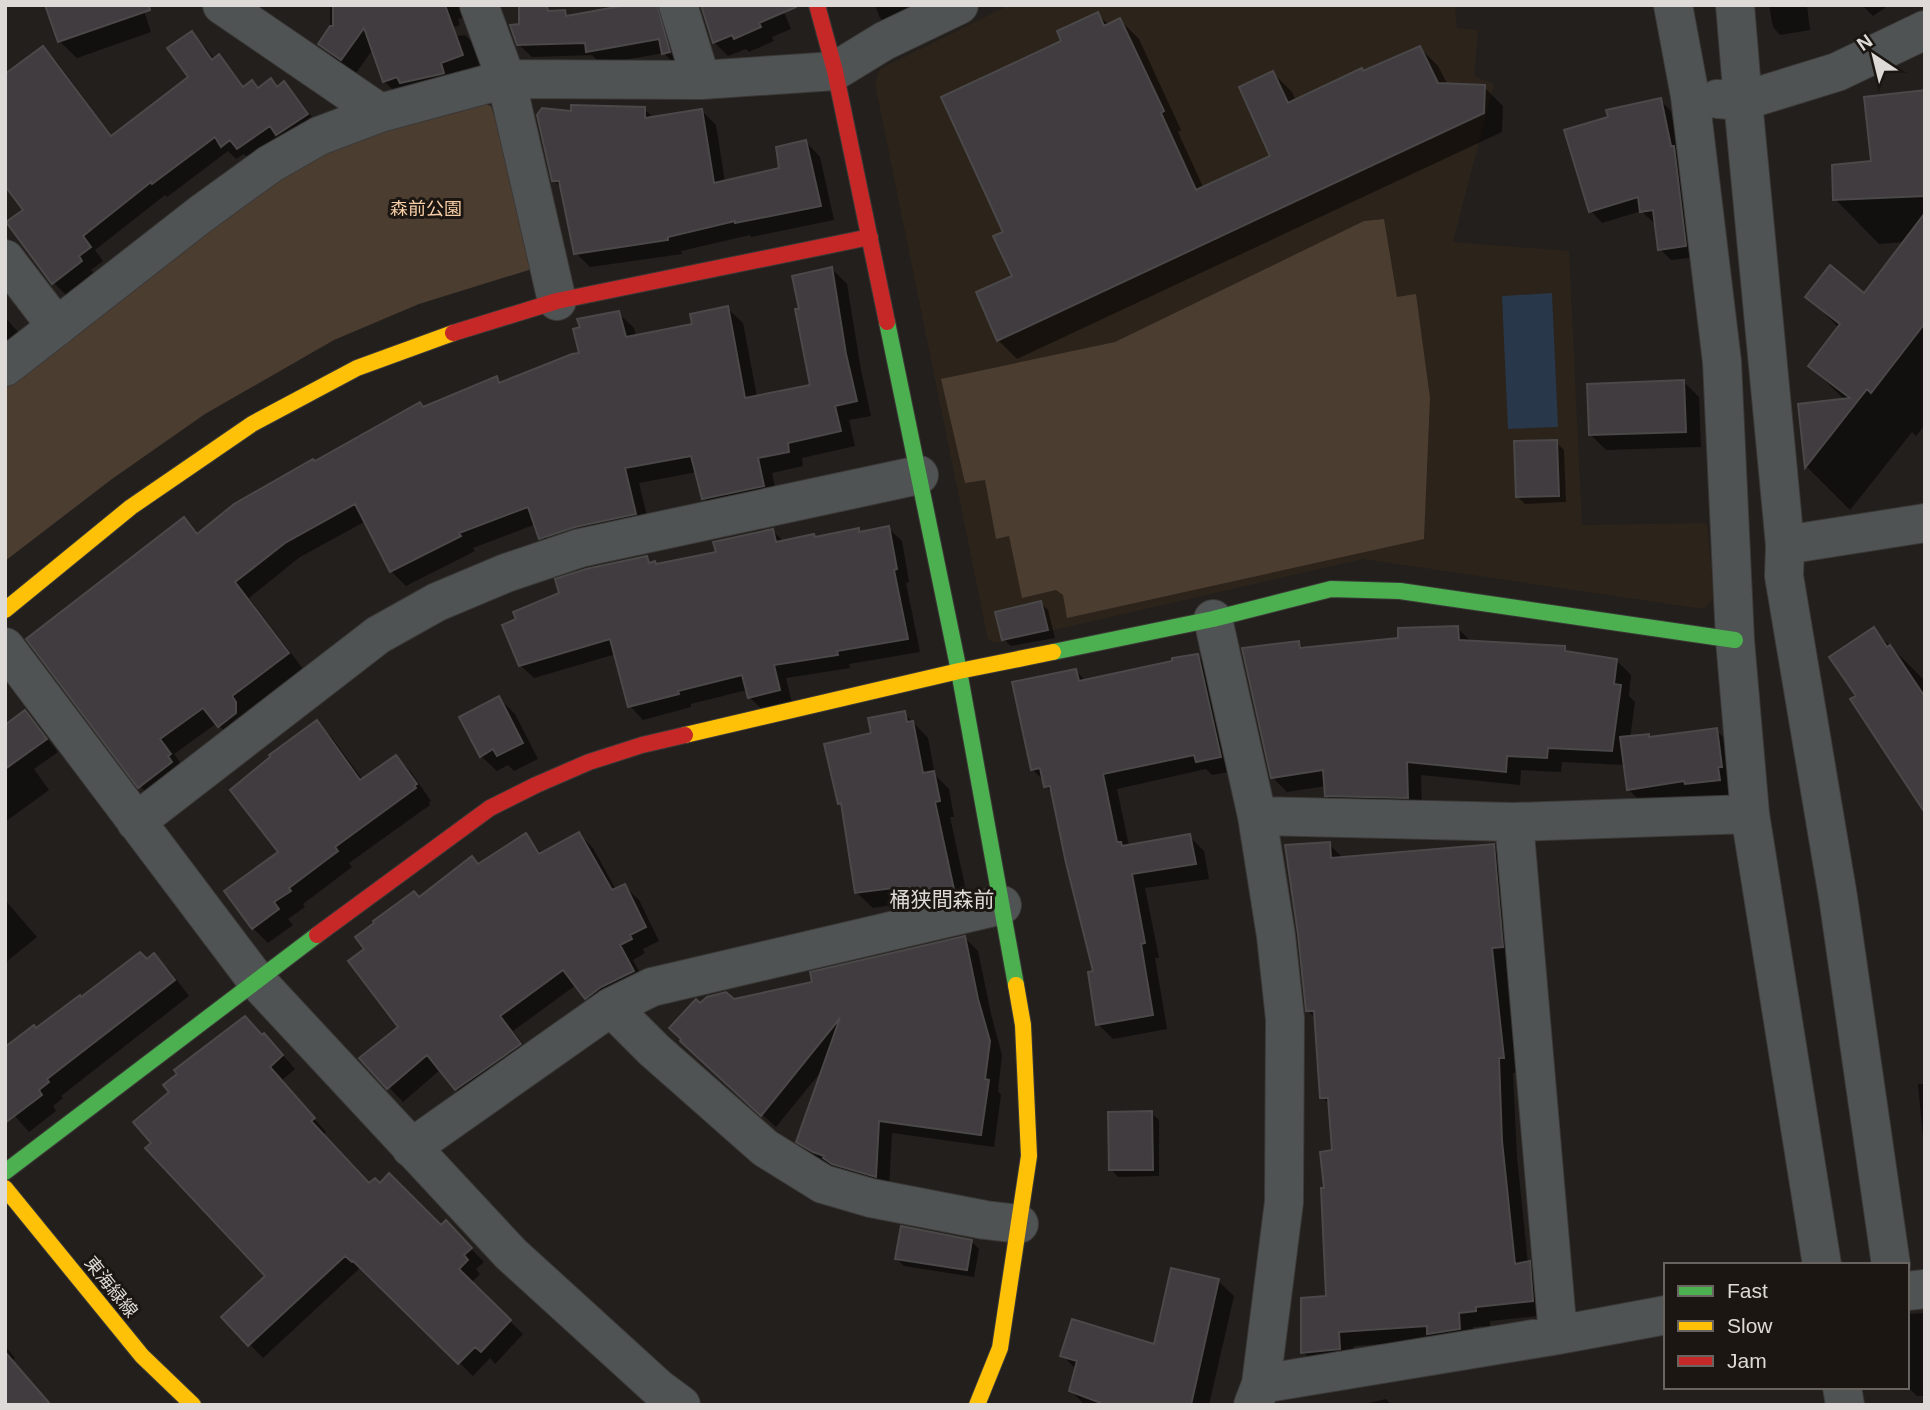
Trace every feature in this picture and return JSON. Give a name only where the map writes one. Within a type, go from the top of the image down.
[{"type":"street","points":[[222,5],[380,113]]},
{"type":"street","points":[[479,5],[506,79],[557,301]]},
{"type":"street","points":[[678,5],[701,80]]},
{"type":"street","points":[[817,5],[835,71],[959,671],[1023,1025],[1029,1156],[1000,1348],[977,1405]]},
{"type":"street","points":[[5,368],[201,214],[270,164],[319,136],[380,113],[506,79],[701,80],[835,71],[884,41],[959,5]]},
{"type":"street","points":[[1673,5],[1690,96],[1722,362],[1735,640],[1749,814],[1822,1263]]},
{"type":"street","points":[[1735,5],[1785,545],[1784,576],[1838,897],[1891,1263]]},
{"type":"street","points":[[1690,96],[1742,101],[1837,72],[1925,30]]},
{"type":"street","points":[[5,610],[131,507],[252,424],[357,368],[460,330],[557,301],[870,237]]},
{"type":"street","points":[[5,259],[57,327]]},
{"type":"street","points":[[136,822],[379,635],[449,597],[506,573],[579,548],[919,475]]},
{"type":"street","points":[[1785,545],[1925,523]]},
{"type":"street","points":[[5,1172],[256,979],[490,808],[589,762],[642,745],[959,671],[1213,619],[1331,589],[1400,591],[1735,640]]},
{"type":"street","points":[[1213,619],[1257,816],[1276,936],[1285,1019],[1284,1202],[1257,1394],[1664,1315]]},
{"type":"street","points":[[5,647],[256,979],[511,1254],[658,1388],[681,1405]]},
{"type":"street","points":[[1257,816],[1514,822],[1749,814]]},
{"type":"street","points":[[1514,822],[1558,1335]]},
{"type":"street","points":[[411,1149],[611,1007],[652,987],[1002,905]]},
{"type":"street","points":[[611,1007],[765,1148],[823,1184],[871,1198],[1019,1224]]},
{"type":"street","name":"東海緑線","points":[[5,1188],[142,1356],[193,1405]]},
{"type":"shaded area","points":[[1009,5],[1455,5],[1457,28],[1478,30],[1474,76],[1494,84],[1453,242],[1569,251],[1582,525],[1707,523],[1714,598],[1703,609],[1363,559],[997,643],[988,640],[875,84],[880,69]]},
{"type":"green space","name":"森前公園","points":[[474,100],[491,106],[538,256],[529,270],[419,304],[334,340],[205,414],[112,479],[5,561],[5,385],[235,210],[287,174],[330,149]]},
{"type":"green space","points":[[1384,219],[1397,297],[1416,294],[1430,398],[1424,539],[1067,618],[1063,595],[1056,590],[1022,598],[1009,536],[996,539],[985,480],[965,483],[941,379],[1115,342],[1364,221]]},
{"type":"water","points":[[1552,293],[1558,427],[1508,429],[1502,296]]},
{"type":"building","points":[[45,5],[149,5],[150,10],[58,42]]},
{"type":"building","points":[[333,5],[445,5],[463,55],[441,63],[444,73],[400,83],[397,77],[383,82],[364,28],[341,60],[318,44],[330,26],[333,26]]},
{"type":"building","points":[[519,5],[547,5],[548,11],[565,10],[566,16],[627,5],[657,5],[670,52],[662,54],[659,39],[586,52],[585,43],[517,45],[510,25],[519,24]]},
{"type":"building","points":[[701,5],[796,7],[759,23],[761,27],[734,39],[732,35],[713,43]]},
{"type":"building","points":[[1098,12],[1104,26],[1120,18],[1164,111],[1161,113],[1196,190],[1270,156],[1239,87],[1273,71],[1288,103],[1362,68],[1363,71],[1420,46],[1438,83],[1485,85],[1484,113],[997,341],[976,292],[1012,276],[993,236],[1003,232],[941,97],[1061,41],[1057,31]]},
{"type":"building","points":[[192,31],[212,60],[219,54],[243,87],[252,80],[258,88],[271,78],[277,87],[284,81],[308,114],[276,135],[270,126],[237,149],[230,140],[221,147],[215,137],[152,184],[151,182],[83,236],[91,247],[79,256],[82,261],[52,284],[6,222],[23,210],[5,186],[5,74],[43,46],[111,136],[188,77],[167,48]]},
{"type":"building","points":[[1925,90],[1925,196],[1833,200],[1832,165],[1871,161],[1864,97]]},
{"type":"building","points":[[1661,98],[1671,146],[1674,146],[1686,246],[1658,250],[1653,210],[1640,212],[1638,197],[1589,212],[1564,130],[1608,117],[1606,110]]},
{"type":"building","points":[[571,105],[645,107],[645,118],[702,109],[714,183],[779,168],[776,147],[806,140],[821,206],[735,221],[668,237],[668,240],[574,254],[559,181],[552,181],[537,115],[542,108],[571,111]]},
{"type":"building","points":[[1925,213],[1925,323],[1871,393],[1867,389],[1805,468],[1798,404],[1850,398],[1808,366],[1840,324],[1805,297],[1830,265],[1864,293]]},
{"type":"building","points":[[832,267],[846,354],[857,401],[835,406],[841,431],[788,443],[789,452],[758,458],[764,486],[702,499],[691,456],[625,468],[636,514],[575,527],[539,539],[528,507],[459,533],[461,536],[390,572],[355,504],[285,543],[235,582],[289,653],[232,696],[236,702],[236,713],[218,727],[203,708],[160,739],[171,754],[168,756],[172,762],[138,788],[26,639],[184,517],[197,534],[234,504],[420,402],[423,407],[497,376],[499,383],[579,353],[573,329],[580,327],[577,319],[619,311],[626,337],[692,324],[690,314],[728,306],[745,398],[810,385],[795,309],[799,309],[792,276]]},
{"type":"building","points":[[1684,380],[1686,432],[1589,435],[1587,384]]},
{"type":"building","points":[[1557,440],[1559,496],[1516,497],[1514,441]]},
{"type":"building","points":[[889,526],[897,569],[894,570],[908,639],[837,651],[838,655],[774,665],[780,690],[748,698],[742,675],[628,707],[610,639],[519,666],[502,625],[516,619],[513,612],[559,593],[555,579],[586,569],[647,556],[649,563],[655,561],[656,564],[716,552],[713,542],[773,529],[776,542],[814,534],[815,537],[859,528],[859,532]]},
{"type":"building","points":[[1041,601],[1048,630],[1002,640],[995,612]]},
{"type":"building","points":[[1458,626],[1459,640],[1565,646],[1565,651],[1617,659],[1614,684],[1621,685],[1612,751],[1548,748],[1547,758],[1507,756],[1506,772],[1407,762],[1408,798],[1325,796],[1323,770],[1271,778],[1242,648],[1299,641],[1300,648],[1398,638],[1398,628]]},
{"type":"building","points":[[1874,627],[1887,647],[1890,645],[1925,697],[1925,813],[1850,699],[1856,696],[1829,657]]},
{"type":"building","points":[[1198,654],[1221,757],[1196,762],[1194,755],[1103,774],[1117,842],[1121,842],[1122,846],[1190,834],[1196,864],[1132,874],[1145,943],[1141,944],[1153,1015],[1096,1025],[1088,972],[1093,971],[1050,786],[1044,787],[1040,768],[1031,770],[1012,682],[1076,669],[1079,681]]},
{"type":"building","points":[[499,696],[523,743],[497,756],[493,749],[480,757],[459,717]]},
{"type":"building","points":[[25,710],[47,739],[5,769],[5,725]]},
{"type":"building","points":[[905,711],[907,722],[913,721],[923,773],[934,771],[940,801],[935,802],[955,894],[905,905],[901,887],[855,893],[841,803],[838,804],[824,744],[871,733],[868,718]]},
{"type":"building","points":[[317,720],[360,780],[396,755],[417,784],[414,786],[416,788],[335,847],[338,851],[289,888],[291,891],[274,902],[279,909],[252,929],[224,891],[278,852],[230,790],[270,757],[269,755]]},
{"type":"building","points":[[1717,728],[1722,767],[1718,767],[1720,780],[1685,784],[1684,781],[1627,790],[1620,737],[1649,734],[1649,737]]},
{"type":"building","points":[[579,832],[612,890],[625,884],[646,927],[630,935],[632,939],[620,945],[634,971],[601,987],[585,999],[563,970],[500,1016],[521,1044],[455,1090],[427,1055],[387,1089],[359,1058],[398,1027],[348,961],[364,949],[355,937],[414,891],[419,897],[472,856],[478,864],[526,833],[539,854]]},
{"type":"building","points":[[1330,842],[1331,858],[1494,844],[1503,947],[1492,948],[1504,1058],[1499,1058],[1502,1141],[1515,1264],[1530,1261],[1533,1301],[1476,1307],[1476,1311],[1459,1313],[1460,1329],[1427,1334],[1427,1326],[1339,1332],[1340,1349],[1301,1353],[1301,1298],[1326,1296],[1321,1188],[1324,1188],[1320,1152],[1332,1150],[1328,1098],[1320,1098],[1314,1011],[1306,1011],[1285,845]]},
{"type":"building","points":[[965,936],[990,1041],[985,1079],[989,1080],[981,1135],[879,1121],[876,1177],[832,1164],[823,1158],[824,1156],[796,1142],[840,1018],[761,1116],[669,1028],[696,999],[700,1003],[707,997],[726,992],[734,999],[812,982],[810,972]]},
{"type":"building","points":[[140,952],[147,959],[154,953],[175,980],[47,1079],[49,1082],[39,1090],[42,1095],[5,1123],[5,1047],[34,1025],[36,1028],[80,995],[81,997]]},
{"type":"building","points":[[245,1016],[283,1055],[270,1067],[315,1118],[311,1121],[369,1183],[375,1178],[380,1183],[389,1173],[441,1225],[446,1220],[472,1248],[464,1255],[468,1260],[459,1269],[511,1320],[481,1352],[475,1347],[458,1364],[345,1256],[248,1346],[221,1317],[265,1276],[145,1148],[151,1143],[133,1122],[169,1092],[163,1085],[177,1074],[174,1070]]},
{"type":"building","points":[[1152,1111],[1153,1170],[1109,1170],[1108,1112]]},
{"type":"building","points":[[901,1226],[972,1240],[967,1270],[895,1259]]},
{"type":"building","points":[[1171,1268],[1219,1279],[1191,1405],[1106,1405],[1069,1391],[1077,1361],[1060,1356],[1072,1319],[1154,1344]]},
{"type":"building","points":[[5,1352],[51,1405],[5,1405]]},
{"type":"traffic: fast","points":[[887,322],[959,671],[1016,985]]},
{"type":"traffic: fast","points":[[1053,652],[1213,619],[1331,589],[1400,591],[1735,640]]},
{"type":"traffic: fast","points":[[5,1172],[317,935]]},
{"type":"traffic: slow","points":[[5,610],[131,507],[252,424],[357,368],[453,333]]},
{"type":"traffic: slow","points":[[685,735],[959,671],[1053,652]]},
{"type":"traffic: slow","points":[[977,1405],[1000,1348],[1029,1156],[1023,1025],[1016,985]]},
{"type":"traffic: slow","points":[[5,1188],[142,1356],[193,1405]]},
{"type":"traffic: jam","points":[[817,5],[835,71],[887,322]]},
{"type":"traffic: jam","points":[[453,333],[557,301],[870,237]]},
{"type":"traffic: jam","points":[[317,935],[490,808],[589,762],[685,735]]},
{"type":"district","name":"桶狭間森前","points":[[942,899]]}]
